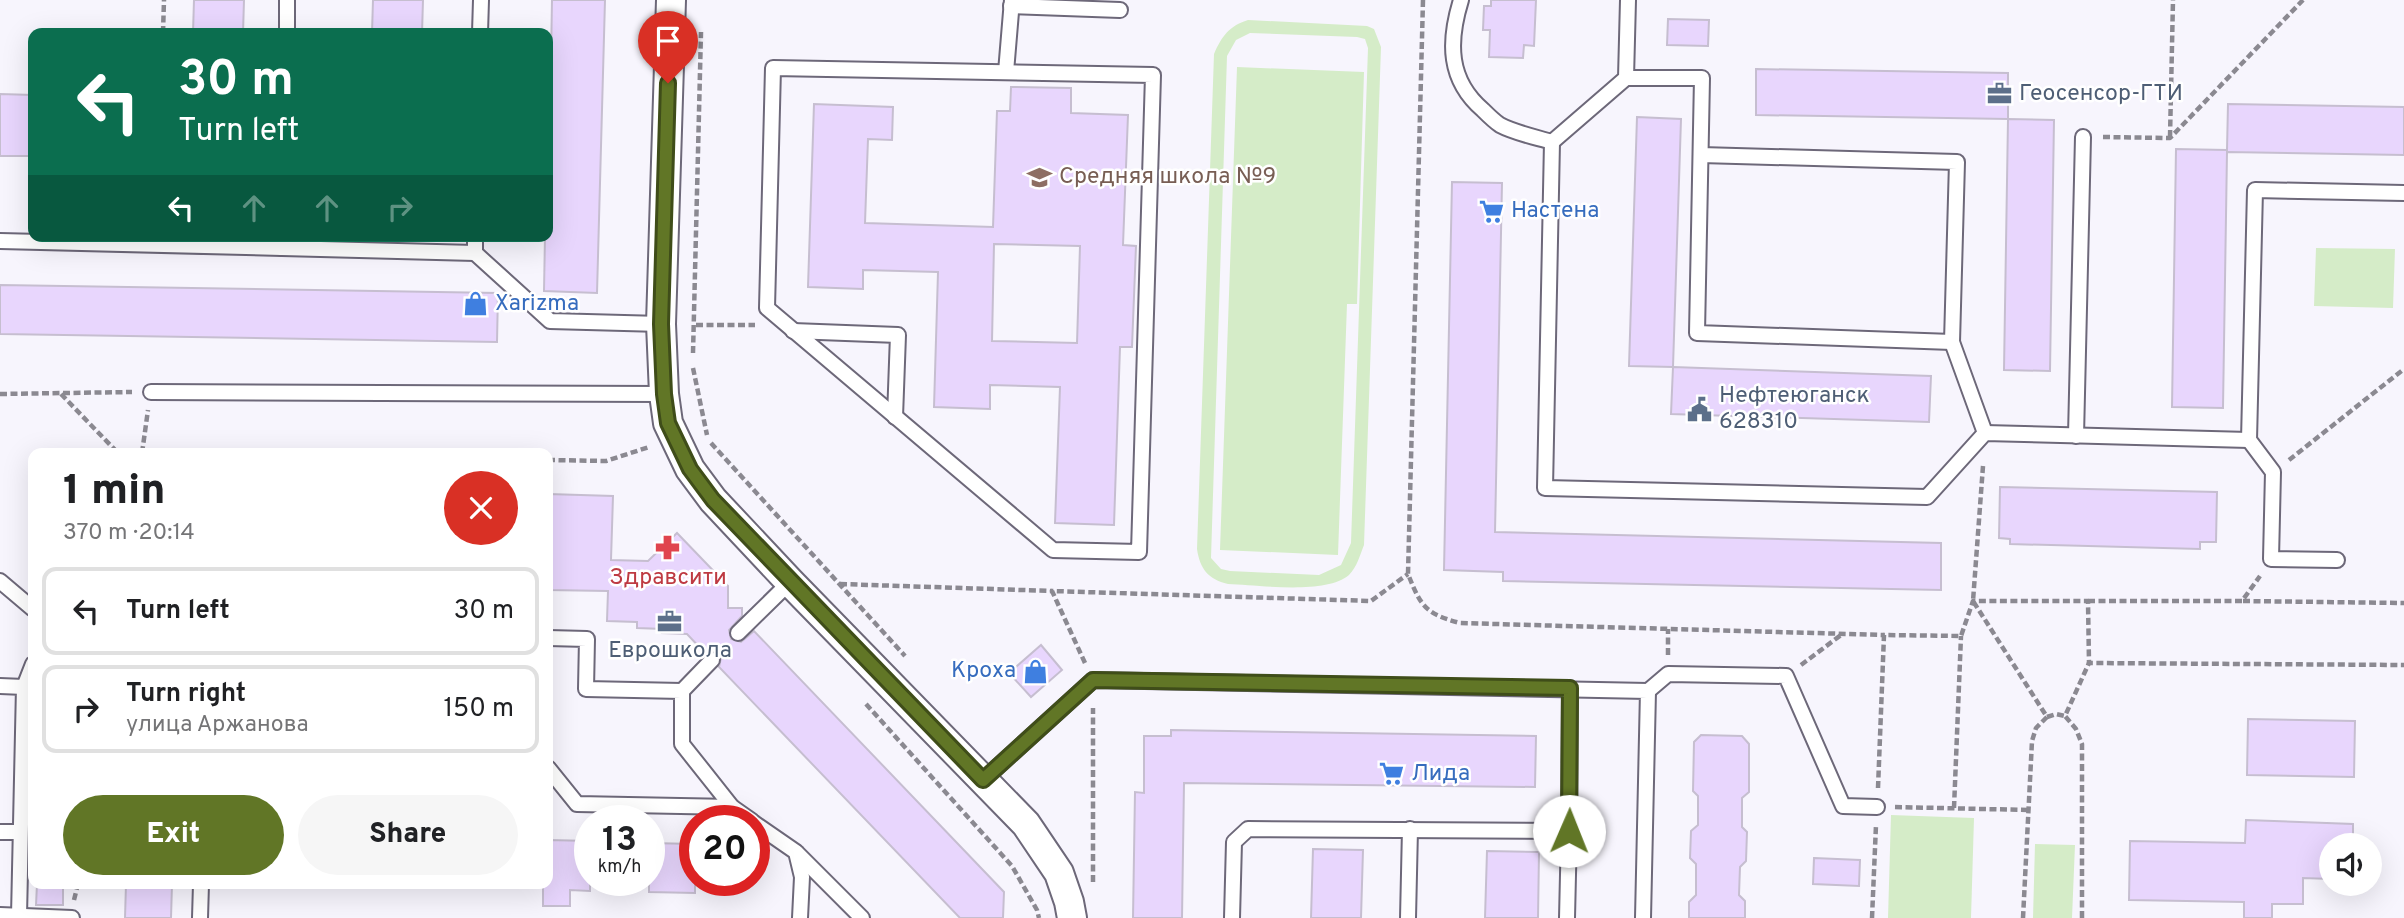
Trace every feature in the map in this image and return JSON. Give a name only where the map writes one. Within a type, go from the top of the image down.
[{"type":"street","points":[[671,0],[661,324],[668,423],[690,469],[713,500],[1026,824],[1059,873],[1072,918]]},
{"type":"lane","points":[[287,0],[287,28]]},
{"type":"lane","points":[[480,28],[481,0]]},
{"type":"lane","points":[[1461,0],[1456,18],[1453,54],[1458,77],[1468,97],[1499,124],[1552,142]]},
{"type":"lane","points":[[1626,78],[1628,0]]},
{"type":"lane","points":[[1006,72],[1011,3],[1119,10]]},
{"type":"lane","points":[[773,68],[1006,72],[1153,75],[1139,552],[1053,550],[766,308],[773,68]]},
{"type":"lane","points":[[1952,342],[1697,333],[1702,78],[1626,78],[1552,142],[1545,488],[1927,497],[1985,433],[2249,440]]},
{"type":"lane","points":[[2076,436],[2083,137]]},
{"type":"lane","points":[[1701,155],[1956,162],[1952,342],[1985,433]]},
{"type":"lane","points":[[2337,560],[2272,559],[2273,472],[2249,440],[2255,190],[2404,193]]},
{"type":"lane","points":[[0,241],[28,241]]},
{"type":"lane","points":[[282,242],[475,253],[550,321],[661,324]]},
{"type":"lane","points":[[475,242],[475,253]]},
{"type":"lane","points":[[790,329],[898,335],[895,417]]},
{"type":"lane","points":[[151,392],[664,394]]},
{"type":"lane","points":[[0,580],[28,605]]},
{"type":"lane","points":[[738,633],[790,582]]},
{"type":"lane","points":[[553,638],[587,639],[586,689],[682,691]]},
{"type":"lane","points":[[712,660],[682,691],[682,744],[730,805]]},
{"type":"lane","points":[[983,780],[1093,680],[1648,691],[1668,674],[1786,677],[1843,806],[1877,807]]},
{"type":"lane","points":[[19,916],[24,687],[28,677]]},
{"type":"lane","points":[[0,686],[24,687]]},
{"type":"lane","points":[[1567,918],[1570,688]]},
{"type":"lane","points":[[1643,918],[1648,691]]},
{"type":"lane","points":[[553,774],[578,804],[679,806]]},
{"type":"lane","points":[[1232,918],[1234,842],[1248,829],[1569,831]]},
{"type":"lane","points":[[1408,918],[1410,830]]},
{"type":"lane","points":[[0,832],[20,832]]},
{"type":"lane","points":[[770,834],[796,852],[862,918]]},
{"type":"lane","points":[[796,852],[802,877],[800,918]]},
{"type":"lane","points":[[200,918],[201,889]]},
{"type":"lane","points":[[0,915],[72,918]]},
{"type":"path","points":[[163,28],[164,0]]},
{"type":"path","points":[[1423,0],[1408,574],[1417,597],[1436,617],[1460,623],[1961,636]]},
{"type":"path","points":[[2170,138],[2173,0]]},
{"type":"path","points":[[2083,137],[2170,138],[2303,0]]},
{"type":"path","points":[[701,27],[692,364],[708,439],[912,663]]},
{"type":"path","points":[[696,324],[790,329]]},
{"type":"path","points":[[2273,472],[2404,369]]},
{"type":"path","points":[[0,394],[151,392],[143,448]]},
{"type":"path","points":[[60,393],[113,448]]},
{"type":"path","points":[[1954,808],[1961,636],[1973,601],[1985,433]]},
{"type":"path","points":[[553,460],[606,461],[656,444]]},
{"type":"path","points":[[2242,601],[2272,559]]},
{"type":"path","points":[[839,584],[1052,591]]},
{"type":"path","points":[[1973,601],[2404,603]]},
{"type":"path","points":[[1973,601],[2047,717]]},
{"type":"path","points":[[2065,716],[2089,663],[2088,601]]},
{"type":"path","points":[[1786,677],[1843,634]]},
{"type":"path","points":[[1872,918],[1884,635]]},
{"type":"path","points":[[2089,663],[2404,665]]},
{"type":"path","points":[[862,699],[1012,866],[1039,918]]},
{"type":"path","points":[[2023,918],[2032,741],[2036,728],[2047,717],[2056,714],[2065,716],[2076,729],[2082,744],[2082,918]]},
{"type":"path","points":[[1877,807],[2028,810]]},
{"type":"path","points":[[1084,862],[1093,873]]},
{"type":"green space","points":[[1248,20],[1367,26],[1374,29],[1381,47],[1364,545],[1349,575],[1325,585],[1309,587],[1228,584],[1206,572],[1197,549],[1214,54],[1227,32]],"holes":[[[1250,33],[1365,39],[1368,48],[1351,543],[1341,565],[1319,575],[1221,569],[1211,558],[1227,56],[1236,40]]]},
{"type":"green space","points":[[1237,67],[1364,72],[1357,304],[1347,304],[1338,555],[1220,550]]},
{"type":"green space","points":[[2316,248],[2395,249],[2393,308],[2314,306]]},
{"type":"green space","points":[[1891,815],[1974,818],[1971,918],[1888,918]]},
{"type":"green space","points":[[2035,844],[2075,845],[2072,918],[2033,918]]},
{"type":"building","points":[[194,0],[244,0],[243,28],[193,28]]},
{"type":"building","points":[[373,0],[423,0],[422,28],[372,28]]},
{"type":"building","points":[[552,0],[605,0],[597,293],[544,291],[545,242],[553,242]]},
{"type":"building","points":[[1491,0],[1536,0],[1534,46],[1524,45],[1523,58],[1489,57],[1490,30],[1483,30],[1484,6],[1491,6]]},
{"type":"building","points":[[1668,19],[1709,20],[1708,46],[1667,45]]},
{"type":"building","points":[[1756,69],[2008,73],[2008,119],[1756,115]]},
{"type":"building","points":[[1011,87],[1071,88],[1071,113],[1128,115],[1123,245],[1136,246],[1132,347],[1120,347],[1114,525],[1055,523],[1060,387],[990,385],[990,409],[934,407],[938,272],[863,270],[863,289],[808,287],[814,104],[893,107],[892,140],[868,139],[865,223],[993,227],[997,111],[1010,111]],"holes":[[[994,244],[1080,246],[1077,343],[992,341]]]},
{"type":"building","points":[[0,94],[28,95],[28,156],[0,156]]},
{"type":"building","points":[[2228,104],[2404,107],[2404,155],[2227,152],[2223,408],[2172,407],[2176,149],[2227,150]]},
{"type":"building","points":[[1637,117],[1681,119],[1673,367],[1629,366]]},
{"type":"building","points":[[2008,119],[2054,120],[2050,371],[2004,370]]},
{"type":"building","points":[[1452,182],[1502,183],[1495,532],[1941,543],[1941,590],[1503,581],[1503,572],[1444,570]]},
{"type":"building","points":[[0,285],[498,293],[497,342],[0,334]]},
{"type":"building","points":[[1673,367],[1931,376],[1929,422],[1671,414]]},
{"type":"building","points":[[2000,487],[2217,492],[2216,542],[2200,542],[2200,549],[2010,544],[2010,539],[1999,538]]},
{"type":"building","points":[[553,494],[613,496],[611,560],[648,561],[677,533],[728,586],[728,608],[742,608],[742,616],[729,630],[731,639],[741,642],[754,631],[1004,892],[1003,918],[960,918],[719,667],[721,658],[718,653],[705,653],[687,634],[662,633],[663,629],[637,628],[637,622],[607,621],[608,591],[553,590]]},
{"type":"building","name":"Кроха","points":[[1041,645],[1062,670],[1031,697],[1009,673]]},
{"type":"building","points":[[2248,719],[2355,721],[2354,777],[2247,775]]},
{"type":"building","points":[[1171,730],[1536,736],[1535,787],[1184,783],[1182,918],[1133,918],[1135,792],[1144,793],[1144,736],[1171,736]]},
{"type":"building","points":[[1701,735],[1742,736],[1749,744],[1749,792],[1742,798],[1742,827],[1747,832],[1746,861],[1740,867],[1739,895],[1745,901],[1745,918],[1689,918],[1689,902],[1696,895],[1696,864],[1690,858],[1691,831],[1698,825],[1698,796],[1693,791],[1694,742]]},
{"type":"building","points":[[2246,820],[2353,824],[2353,833],[2319,833],[2319,879],[2303,878],[2303,904],[2272,904],[2272,918],[2244,918],[2244,902],[2129,900],[2130,841],[2245,843]]},
{"type":"building","points":[[553,840],[574,841],[574,890],[570,890],[570,906],[543,906],[543,889],[553,889]]},
{"type":"building","points":[[665,843],[679,844],[679,893],[665,892]]},
{"type":"building","points":[[1313,849],[1363,850],[1361,918],[1311,918]]},
{"type":"building","points":[[1487,851],[1539,852],[1538,918],[1485,918]]},
{"type":"building","points":[[1814,858],[1860,860],[1859,886],[1813,884]]},
{"type":"building","points":[[37,889],[63,889],[63,905],[36,905]]},
{"type":"building","points":[[126,889],[172,889],[171,918],[125,918]]},
{"type":"place","name":"Геосенсор-ГТИ","points":[[1999,94]]},
{"type":"place","name":"Средняя школа №9","points":[[1039,177]]},
{"type":"place","name":"Настена","points":[[1491,211]]},
{"type":"place","name":"Xarizma","points":[[475,304]]},
{"type":"place","name":"Нефтеюганск 628310","points":[[1699,409]]},
{"type":"place","name":"Здравсити","points":[[668,548]]},
{"type":"place","name":"Еврошкола","points":[[670,621]]},
{"type":"place","name":"Кроха","points":[[1036,671]]},
{"type":"place","name":"Лида","points":[[1391,774]]},
{"type":"route","points":[[668,83],[661,324],[668,423],[690,469],[713,500],[983,780],[1093,680],[1570,688],[1569,831]]}]
